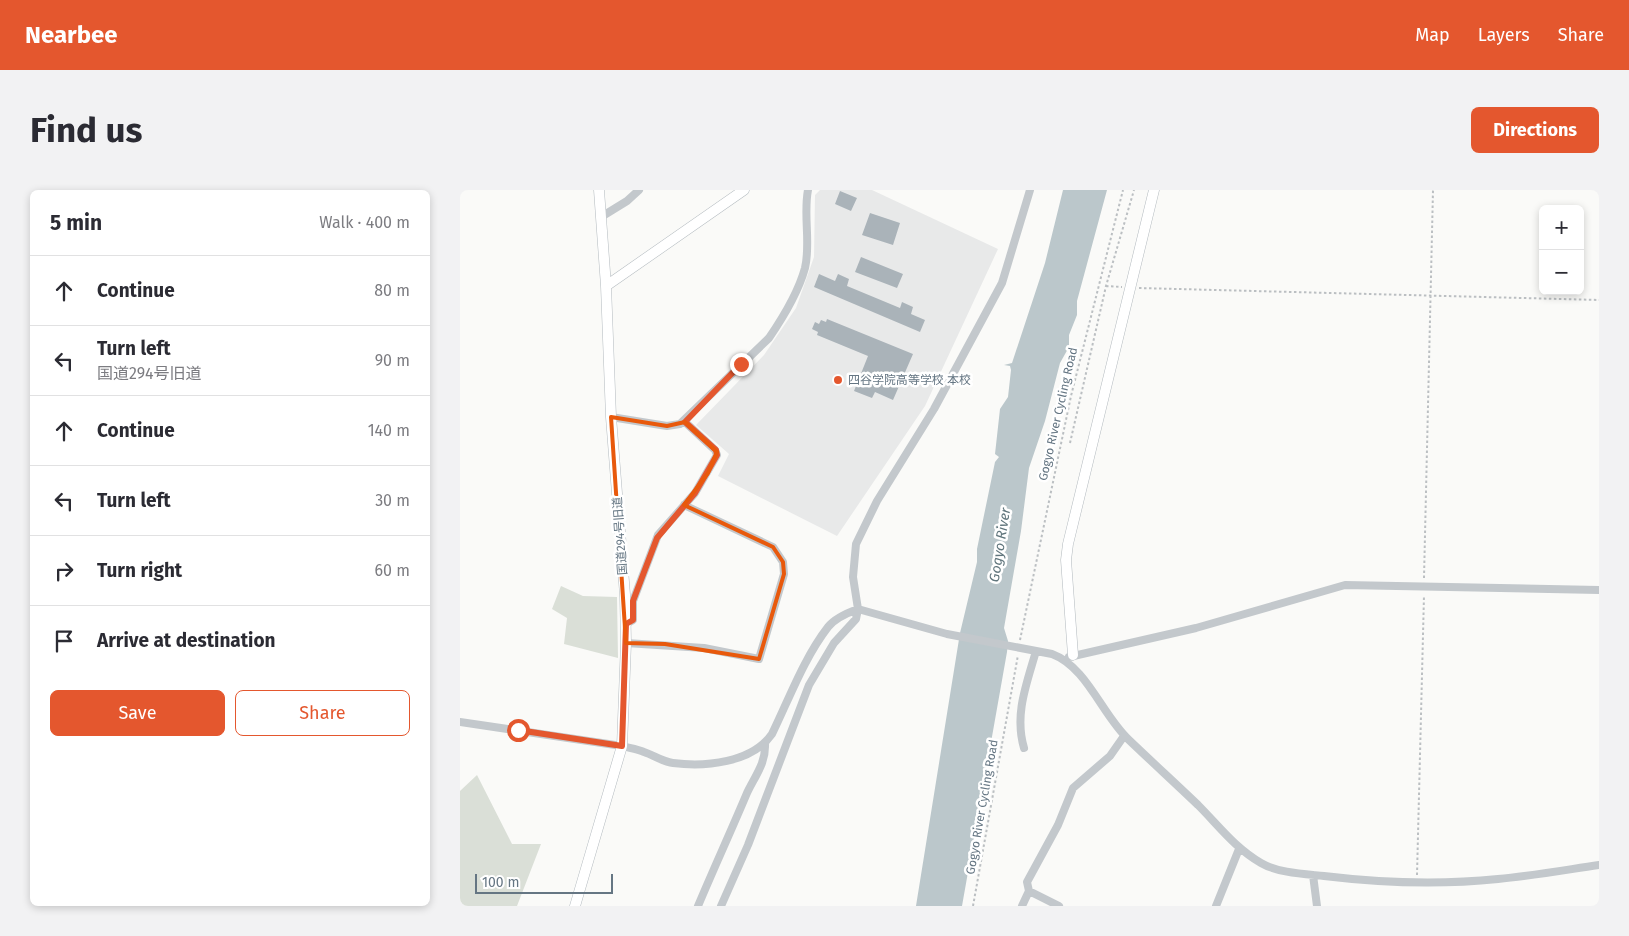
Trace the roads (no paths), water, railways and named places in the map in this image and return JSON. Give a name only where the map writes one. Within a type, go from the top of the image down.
[{"type":"street","name":"国道294号旧道","points":[[575,906],[622,746],[626,643],[611,417],[606,286],[598,190]]},
{"type":"street","points":[[601,217],[628,201],[639,190]]},
{"type":"street","points":[[606,286],[744,190]]},
{"type":"street","points":[[611,417],[667,426],[675,426],[685,422],[769,338],[778,325],[804,268],[805,209],[808,190]]},
{"type":"street","points":[[721,906],[748,845],[809,685],[834,644],[856,619],[858,609],[853,577],[856,544],[877,501],[934,409],[1002,283],[1030,190]]},
{"type":"street","points":[[1154,190],[1129,287],[1068,544],[1066,560],[1069,657],[1103,711],[1124,736],[1199,806],[1239,849],[1264,865],[1313,875],[1368,881],[1417,883],[1499,879],[1599,865]]},
{"type":"street","points":[[626,624],[633,620],[633,601],[657,538],[708,473],[717,452],[685,422]]},
{"type":"street","points":[[626,643],[704,648],[759,658],[784,574],[783,562],[773,547],[684,505]]},
{"type":"street","points":[[460,722],[622,746],[671,763],[701,764],[746,755],[765,744],[812,654],[829,626],[845,614],[858,609],[947,634],[1069,657],[1196,628],[1345,585],[1424,585],[1599,590]]},
{"type":"street","points":[[1024,748],[1019,733],[1020,706],[1036,651]]},
{"type":"street","points":[[1022,906],[1029,891],[1027,882],[1058,825],[1073,788],[1110,756],[1124,736]]},
{"type":"street","points":[[698,906],[751,786],[762,766],[766,755],[765,744]]},
{"type":"street","points":[[1216,906],[1239,849]]},
{"type":"street","points":[[1313,875],[1317,906]]},
{"type":"street","points":[[1029,891],[1059,906]]},
{"type":"water","name":"Gogyo River","points":[[1063,190],[1107,190],[1077,301],[1077,315],[1069,335],[1069,347],[1060,363],[1045,421],[1029,468],[1021,531],[1004,628],[1008,641],[1007,652],[962,906],[916,906],[960,633],[977,562],[977,549],[995,462],[999,457],[995,454],[1000,409],[1008,397],[1011,370],[1010,366],[1004,365],[1012,363],[1045,263]]},
{"type":"place","name":"四谷学院高等学校 本校","points":[[838,380]]}]
